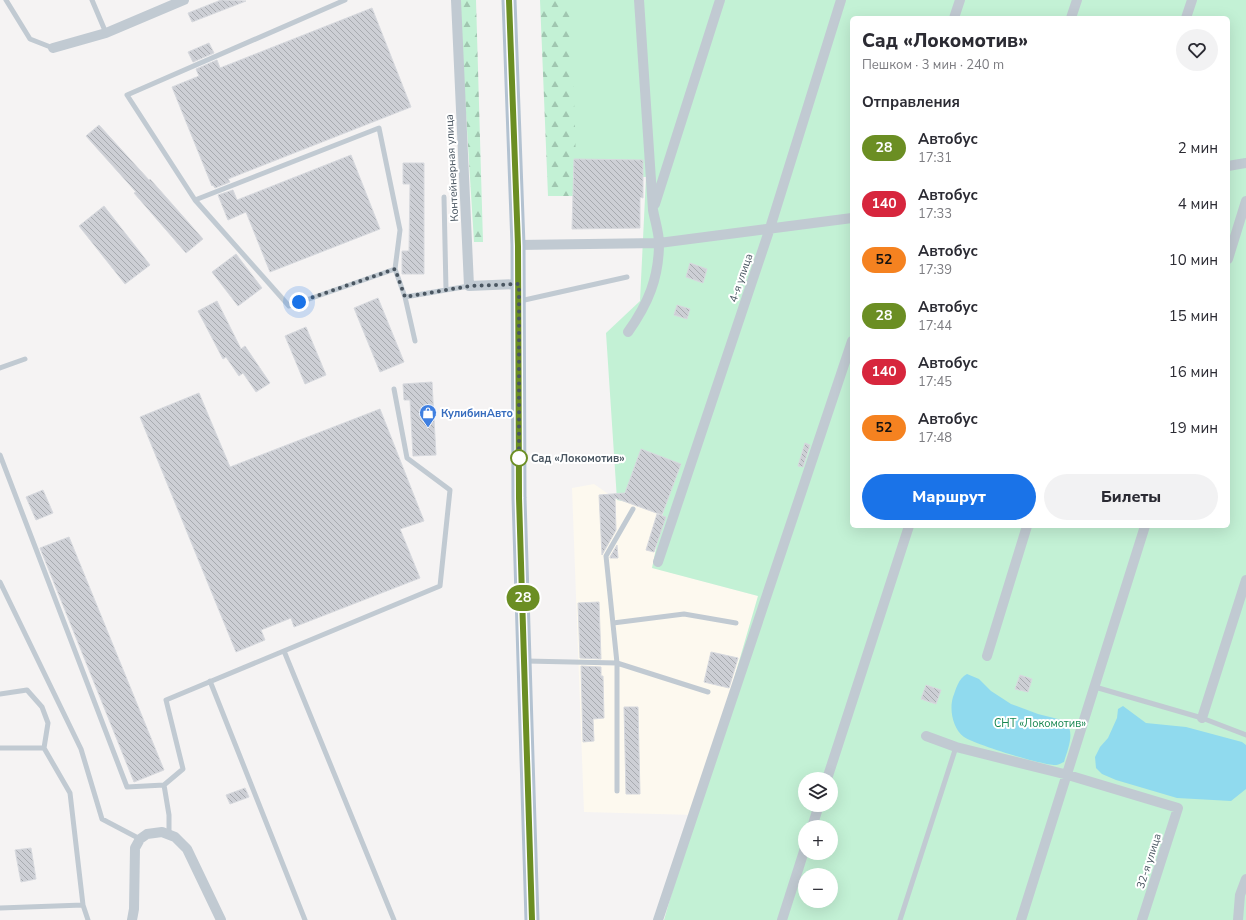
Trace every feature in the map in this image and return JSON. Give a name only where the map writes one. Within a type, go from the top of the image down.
[{"type":"main road","points":[[509,0],[519,284],[519,498],[532,920]]},
{"type":"street","points":[[53,48],[106,33],[184,0]]},
{"type":"street","name":"Контейнерная улица","points":[[456,0],[470,286]]},
{"type":"street","points":[[628,332],[644,309],[654,283],[659,243],[653,210],[639,0]]},
{"type":"street","points":[[653,210],[720,0]]},
{"type":"street","name":"4-я улица","points":[[658,562],[770,228],[841,0]]},
{"type":"street","points":[[955,16],[960,0]]},
{"type":"street","points":[[1072,16],[1077,0]]},
{"type":"street","points":[[1187,16],[1192,0]]},
{"type":"street","points":[[1230,166],[1246,163]]},
{"type":"street","points":[[1230,253],[1246,201]]},
{"type":"street","points":[[518,246],[659,243],[850,218]]},
{"type":"street","points":[[470,286],[519,284]]},
{"type":"street","points":[[658,920],[850,347]]},
{"type":"street","points":[[829,772],[908,528]]},
{"type":"street","points":[[987,656],[1026,528]]},
{"type":"street","points":[[1022,920],[1144,528]]},
{"type":"street","points":[[1202,718],[1246,580]]},
{"type":"street","points":[[926,736],[956,747],[1068,775]]},
{"type":"street","name":"32-я улица","points":[[1068,775],[1178,808],[1142,920]]},
{"type":"street","points":[[132,920],[134,909],[135,848],[140,839],[147,834],[162,832],[175,837],[187,849],[222,920]]},
{"type":"street","points":[[782,920],[801,860]]},
{"type":"street","points":[[1238,920],[1240,895],[1246,879]]},
{"type":"lane","points":[[6,0],[30,39],[53,48]]},
{"type":"lane","points":[[92,0],[106,33]]},
{"type":"lane","points":[[345,0],[127,95],[196,200],[289,306],[395,269]]},
{"type":"lane","points":[[196,200],[379,128],[400,230],[395,269],[405,297],[415,341]]},
{"type":"lane","points":[[444,197],[446,290]]},
{"type":"lane","points":[[519,302],[627,277]]},
{"type":"lane","points":[[405,297],[470,286]]},
{"type":"lane","points":[[0,368],[26,359]]},
{"type":"lane","points":[[0,454],[127,787],[164,785],[183,769],[166,700],[440,586],[450,490],[407,458],[394,389]]},
{"type":"lane","points":[[617,791],[617,663],[606,556],[633,508]]},
{"type":"lane","points":[[0,582],[81,749],[102,819],[140,839]]},
{"type":"lane","points":[[613,624],[684,614],[736,624]]},
{"type":"lane","points":[[284,651],[394,920]]},
{"type":"lane","points":[[525,661],[617,663],[708,692]]},
{"type":"lane","points":[[210,681],[305,920]]},
{"type":"lane","points":[[1095,687],[1202,718],[1246,735]]},
{"type":"lane","points":[[0,694],[27,690],[42,707],[48,724],[44,748],[70,793],[83,905],[88,920]]},
{"type":"lane","points":[[900,920],[956,747]]},
{"type":"lane","points":[[0,748],[44,748]]},
{"type":"lane","points":[[164,785],[170,815],[169,834]]},
{"type":"lane","points":[[0,908],[83,905]]},
{"type":"shaded area","points":[[594,484],[617,500],[664,509],[653,568],[758,596],[695,815],[584,812],[572,488]]},
{"type":"green space","points":[[459,0],[476,0],[483,242],[474,242]]},
{"type":"green space","points":[[540,0],[571,0],[577,196],[548,196]]},
{"type":"green space","name":"СНТ «Локомотив»","points":[[564,0],[1246,0],[1246,920],[664,920],[758,596],[652,568],[664,509],[617,500],[606,333],[640,301],[646,177],[569,177]]},
{"type":"water","points":[[967,674],[979,679],[991,691],[1011,704],[1038,714],[1066,721],[1069,726],[1070,736],[1069,746],[1064,762],[1056,765],[1038,762],[994,749],[970,740],[960,734],[953,719],[951,708],[958,684]]},
{"type":"water","points":[[1123,706],[1146,723],[1186,727],[1242,742],[1246,745],[1246,789],[1231,801],[1177,798],[1116,780],[1102,774],[1096,768],[1095,757],[1100,747],[1108,738],[1117,718],[1118,709]]},
{"type":"building","points":[[221,0],[246,1],[192,22],[188,13]]},
{"type":"building","points":[[372,8],[411,107],[228,179],[230,182],[215,188],[213,185],[212,186],[172,87],[199,76],[196,69],[217,60],[220,68]]},
{"type":"building","points":[[209,43],[214,53],[193,62],[188,52]]},
{"type":"building","points":[[99,125],[149,180],[150,179],[203,239],[186,253],[134,193],[136,192],[86,136]]},
{"type":"building","points":[[351,155],[380,229],[270,272],[246,212],[228,220],[218,195],[233,190],[237,200]]},
{"type":"building","points":[[574,159],[643,160],[643,198],[640,197],[640,228],[572,229]]},
{"type":"building","points":[[403,163],[424,163],[424,274],[402,274],[402,251],[409,251],[410,184],[403,184]]},
{"type":"building","points":[[104,206],[150,265],[125,284],[79,226]]},
{"type":"building","points":[[236,254],[262,288],[238,306],[212,272]]},
{"type":"building","points":[[690,263],[707,269],[703,283],[686,277]]},
{"type":"building","points":[[378,298],[404,362],[380,372],[354,308]]},
{"type":"building","points":[[217,301],[241,349],[245,346],[270,383],[256,392],[243,373],[239,376],[226,357],[223,359],[198,311]]},
{"type":"building","points":[[677,305],[690,309],[687,319],[674,315]]},
{"type":"building","points":[[306,327],[326,375],[305,384],[285,336]]},
{"type":"building","points":[[432,382],[436,455],[413,456],[410,400],[404,400],[403,384]]},
{"type":"building","points":[[199,393],[230,467],[380,409],[424,521],[400,529],[420,578],[294,627],[291,618],[261,630],[265,640],[236,652],[140,417]]},
{"type":"building","points":[[805,443],[810,445],[803,467],[798,466]]},
{"type":"building","points":[[641,449],[681,464],[662,515],[615,498],[616,530],[602,555],[599,495],[625,493]]},
{"type":"building","points":[[43,490],[53,513],[36,520],[26,497]]},
{"type":"building","points":[[657,514],[666,517],[654,552],[646,550]]},
{"type":"building","points":[[69,537],[164,770],[134,782],[40,548]]},
{"type":"building","points":[[617,545],[618,558],[610,558],[610,557]]},
{"type":"building","points":[[599,602],[601,659],[580,658],[578,603]]},
{"type":"building","points":[[711,652],[738,658],[729,688],[704,682]]},
{"type":"building","points":[[581,666],[601,667],[601,676],[603,676],[604,718],[593,719],[594,741],[583,742]]},
{"type":"building","points":[[1020,675],[1032,679],[1028,692],[1015,689]]},
{"type":"building","points":[[926,685],[941,690],[936,704],[921,699]]},
{"type":"building","points":[[624,707],[638,707],[640,794],[626,794]]},
{"type":"building","points":[[245,788],[249,797],[230,804],[226,795]]},
{"type":"building","points":[[31,848],[36,879],[21,882],[15,850]]},
{"type":"bus line","name":"28","points":[[509,0],[519,284],[519,498],[532,920]]},
{"type":"place","name":"КулибинАвто","points":[[428,428]]},
{"type":"place","name":"Сад «Локомотив»","points":[[519,458]]},
{"type":"route","points":[[299,302],[395,269],[405,297],[470,286],[519,284],[519,458]]}]
